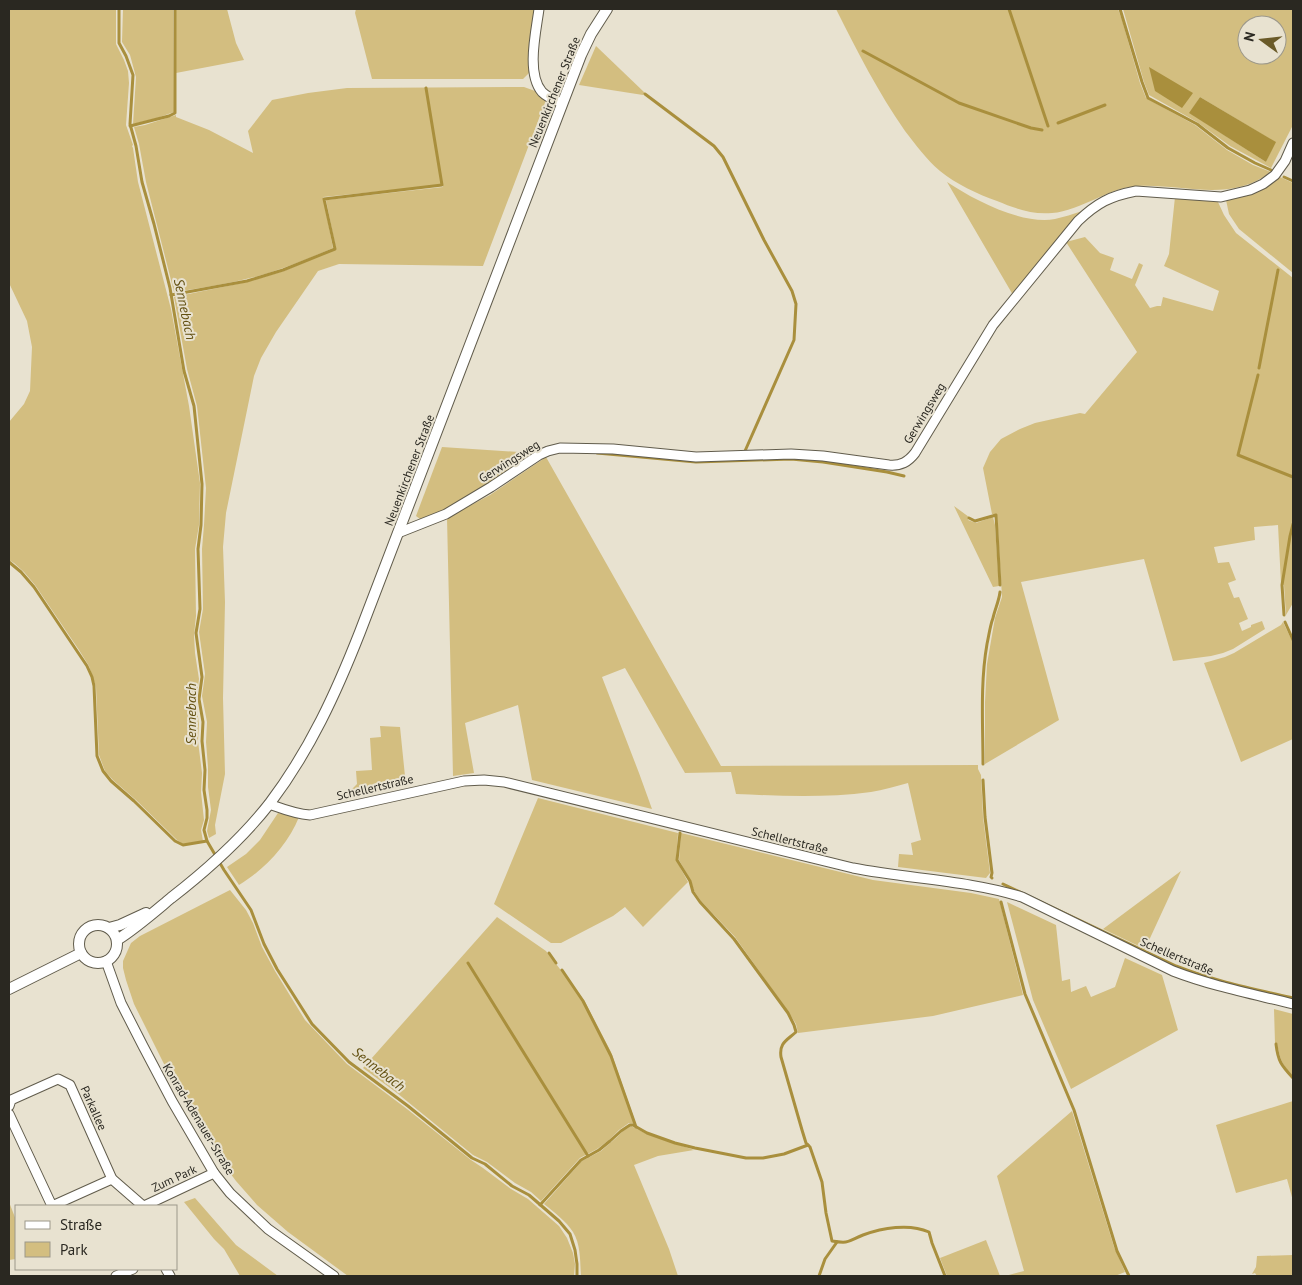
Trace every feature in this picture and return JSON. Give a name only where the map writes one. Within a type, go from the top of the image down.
[{"type":"street","points":[[539,9],[533,72],[542,91],[549,98],[562,103]]},
{"type":"street","name":"Neuenkirchener Straße","points":[[117,940],[169,900],[235,842],[269,804],[309,744],[334,695],[398,534],[562,103],[591,34],[607,9]]},
{"type":"street","name":"Gerwingsweg","points":[[398,534],[446,514],[492,487],[539,455],[560,448],[613,449],[696,457],[791,454],[824,456],[897,466],[904,463],[915,453],[993,325],[1078,221],[1091,208],[1106,200],[1136,191],[1221,197],[1250,190],[1263,184],[1275,175],[1285,161],[1293,143]]},
{"type":"street","name":"Schellertstraße","points":[[269,804],[293,812],[310,814],[464,781],[504,782],[853,868],[1002,891],[1022,897],[1173,971],[1215,985],[1293,1004]]},
{"type":"street","name":"Neuenkirchener Straße","points":[[109,928],[138,917],[169,900]]},
{"type":"street","points":[[101,924],[114,933],[117,940],[115,952],[106,961],[96,963],[87,960],[81,953],[78,944],[80,936],[85,929],[92,925],[101,924]]},
{"type":"street","points":[[9,989],[81,953]]},
{"type":"street","name":"Konrad-Adenauer-Straße","points":[[106,961],[121,1003],[142,1046],[214,1173],[230,1194],[268,1229],[334,1276]]},
{"type":"street","name":"Parkallee","points":[[9,1106],[11,1100],[58,1078],[70,1085],[112,1180],[143,1205]]},
{"type":"street","points":[[9,1114],[52,1205]]},
{"type":"street","name":"Zum Park","points":[[146,1205],[214,1173]]},
{"type":"street","points":[[54,1205],[112,1180]]},
{"type":"street","points":[[116,1276],[131,1270]]},
{"type":"green space","points":[[9,9],[116,9],[116,44],[128,71],[126,125],[133,145],[138,182],[171,309],[189,406],[200,483],[199,525],[195,549],[196,616],[194,635],[199,679],[196,702],[199,724],[198,741],[202,773],[201,792],[204,820],[201,830],[203,841],[201,843],[183,844],[177,840],[105,771],[99,755],[96,687],[89,666],[35,585],[24,572],[9,560],[9,422],[24,404],[30,391],[32,347],[27,321],[9,283]]},
{"type":"green space","points":[[123,9],[173,9],[174,112],[133,124],[136,77],[130,55],[122,42]]},
{"type":"green space","points":[[176,9],[227,9],[236,43],[244,60],[176,73]]},
{"type":"green space","points":[[356,9],[534,9],[529,73],[523,79],[372,79],[355,13]]},
{"type":"green space","points":[[836,9],[1118,9],[1146,98],[1195,125],[1227,150],[1253,165],[1271,172],[1240,187],[1223,190],[1156,186],[1127,187],[1074,208],[1052,213],[1030,212],[1010,206],[982,195],[946,176],[926,157],[905,131],[886,101]]},
{"type":"green space","points":[[1123,9],[1293,9],[1293,125],[1271,168],[1230,146],[1197,122],[1149,95]],"holes":[[[1200,97],[1275,142],[1266,162],[1190,113]]]},
{"type":"green space","points":[[596,46],[645,93],[643,95],[579,85]]},
{"type":"green space","points":[[524,87],[535,91],[546,100],[483,266],[339,264],[318,271],[276,332],[261,358],[254,376],[226,513],[223,547],[225,602],[223,698],[225,774],[215,825],[216,834],[209,838],[207,831],[211,810],[208,787],[207,722],[202,696],[205,674],[199,632],[203,609],[202,549],[206,488],[197,406],[187,369],[174,297],[247,282],[284,271],[336,249],[326,200],[443,187],[443,185],[323,197],[333,248],[256,277],[174,292],[134,127],[176,115],[176,117],[209,130],[253,153],[248,131],[272,100],[347,88]]},
{"type":"green space","points":[[1280,177],[1293,183],[1293,273],[1239,229],[1229,214],[1226,200]]},
{"type":"green space","points":[[947,182],[984,203],[1013,215],[1042,220],[1055,219],[1082,211],[1075,217],[1013,295]]},
{"type":"green space","points":[[1175,197],[1218,202],[1236,233],[1293,278],[1293,603],[1286,615],[1284,585],[1281,584],[1278,525],[1254,527],[1255,540],[1214,547],[1218,563],[1229,562],[1236,580],[1228,583],[1234,598],[1239,597],[1248,619],[1239,623],[1242,631],[1262,621],[1265,629],[1233,649],[1211,656],[1173,661],[1144,559],[1021,582],[1059,720],[985,764],[987,664],[995,618],[1002,597],[997,514],[992,514],[983,468],[990,452],[1001,439],[1035,423],[1080,413],[1085,414],[1137,352],[1066,242],[1085,237],[1100,253],[1114,258],[1110,270],[1132,279],[1139,263],[1143,265],[1135,285],[1150,308],[1161,306],[1163,297],[1213,311],[1219,291],[1164,266],[1169,254]]},
{"type":"green space","points":[[442,447],[534,453],[442,511],[420,519],[416,516]]},
{"type":"green space","points":[[546,457],[721,766],[978,765],[981,775],[983,817],[990,873],[986,878],[898,867],[899,854],[913,855],[911,843],[921,840],[908,783],[871,792],[837,795],[736,794],[731,772],[685,773],[625,668],[602,677],[652,809],[532,780],[518,705],[465,723],[474,773],[453,776],[447,518],[490,495]]},
{"type":"green space","points":[[954,506],[969,517],[968,520],[976,523],[993,517],[999,586],[993,587]]},
{"type":"green space","points":[[1283,622],[1293,643],[1293,739],[1241,762],[1204,663],[1234,653]]},
{"type":"green space","points":[[380,726],[400,727],[406,786],[351,797],[352,789],[357,784],[356,771],[372,770],[370,738],[381,737]]},
{"type":"green space","points":[[538,798],[678,833],[676,860],[688,882],[643,927],[625,907],[613,916],[561,943],[551,943],[494,904]]},
{"type":"green space","points":[[278,813],[299,817],[282,847],[257,872],[239,885],[227,867],[246,854],[260,840]]},
{"type":"green space","points":[[681,833],[873,880],[971,893],[999,899],[1023,995],[933,1016],[798,1033],[796,1024],[789,1013],[735,937],[694,891],[691,881],[679,860]]},
{"type":"green space","points":[[1181,871],[1145,949],[1103,929]]},
{"type":"green space","points":[[230,890],[246,910],[262,947],[305,1020],[347,1064],[471,1160],[528,1199],[559,1226],[567,1238],[573,1253],[575,1264],[574,1276],[348,1276],[288,1232],[257,1205],[218,1157],[170,1076],[134,1004],[123,968],[123,961],[131,943],[140,936]]},
{"type":"green space","points":[[1007,902],[1056,925],[1062,981],[1070,979],[1071,992],[1086,986],[1091,997],[1115,987],[1125,958],[1162,975],[1178,1030],[1071,1089],[1033,1000]]},
{"type":"green space","points":[[497,917],[546,951],[584,1000],[611,1052],[636,1124],[629,1123],[597,1149],[580,1158],[541,1201],[487,1162],[473,1155],[363,1068]]},
{"type":"green space","points":[[1274,1009],[1293,1014],[1293,1076],[1282,1061],[1277,1043],[1275,1043]]},
{"type":"green space","points":[[1293,1101],[1293,1201],[1287,1179],[1236,1193],[1216,1125]]},
{"type":"green space","points":[[1072,1111],[1114,1247],[1125,1272],[1115,1276],[1005,1276],[1024,1271],[997,1176]]},
{"type":"green space","points":[[631,1126],[647,1134],[694,1150],[658,1156],[634,1165],[669,1249],[678,1276],[581,1276],[580,1254],[576,1237],[567,1224],[544,1204],[582,1161],[601,1151]]},
{"type":"green space","points":[[195,1198],[236,1245],[278,1276],[240,1276],[224,1249],[184,1202]]},
{"type":"green space","points":[[9,1202],[15,1217],[15,1259],[9,1260]]},
{"type":"green space","points":[[986,1240],[1000,1276],[947,1276],[940,1258]]},
{"type":"green space","points":[[1293,1255],[1293,1276],[1257,1276],[1255,1273],[1252,1274],[1256,1267],[1257,1256]]},
{"type":"shaded area","points":[[1149,67],[1193,93],[1182,108],[1155,91]]},
{"type":"shaded area","points":[[1200,97],[1276,142],[1266,162],[1189,113]]},
{"type":"waterway","name":"Sennebach","points":[[119,9],[119,43],[133,75],[130,124],[142,182],[170,288],[184,371],[194,406],[202,484],[201,525],[198,549],[200,609],[196,633],[202,677],[199,699],[203,722],[204,790],[207,810],[204,830],[207,841],[251,910],[264,944],[277,969],[312,1024],[349,1062],[408,1106],[472,1158],[485,1164],[512,1186],[529,1195],[559,1221],[570,1234],[575,1250],[577,1276]]},
{"type":"waterway","points":[[130,126],[175,113],[175,9]]},
{"type":"waterway","points":[[1009,9],[1048,126]]},
{"type":"waterway","points":[[1120,9],[1148,98],[1197,124],[1228,148],[1271,170]]},
{"type":"waterway","points":[[863,51],[959,103],[1031,128],[1042,130]]},
{"type":"waterway","points":[[171,295],[247,281],[283,270],[335,249],[324,199],[442,185],[426,88]]},
{"type":"waterway","points":[[645,94],[714,146],[723,157],[764,240],[792,291],[796,304],[794,340],[745,451]]},
{"type":"waterway","points":[[1058,123],[1105,105]]},
{"type":"waterway","points":[[1284,177],[1293,181]]},
{"type":"waterway","points":[[1259,368],[1278,270]]},
{"type":"waterway","points":[[1258,375],[1238,455],[1293,477]]},
{"type":"waterway","points":[[597,453],[696,462],[791,459],[823,462],[904,476]]},
{"type":"waterway","points":[[969,518],[975,521],[996,515],[1000,585]]},
{"type":"waterway","points":[[1284,615],[1282,585],[1293,524]]},
{"type":"waterway","points":[[9,562],[34,587],[87,666],[92,677],[97,756],[103,771],[111,781],[175,841],[183,845],[207,841]]},
{"type":"waterway","points":[[983,764],[983,674],[990,627],[1000,592]]},
{"type":"waterway","points":[[1285,622],[1293,640]]},
{"type":"waterway","points":[[983,780],[992,878]]},
{"type":"waterway","points":[[680,833],[677,860],[690,881],[693,892],[734,939],[788,1013],[794,1025],[796,1032],[782,1045],[781,1057],[806,1143],[810,1147],[822,1182],[832,1241],[849,1241],[870,1232],[887,1229],[904,1227],[921,1229],[929,1232],[945,1276]]},
{"type":"waterway","points":[[1003,884],[1176,966],[1219,980],[1293,998]]},
{"type":"waterway","points":[[1001,902],[1025,994],[1074,1110],[1117,1251],[1129,1276]]},
{"type":"waterway","points":[[549,953],[556,963]]},
{"type":"waterway","points":[[468,963],[588,1156]]},
{"type":"waterway","points":[[562,970],[583,1001],[611,1056],[636,1127]]},
{"type":"waterway","points":[[1276,1044],[1281,1062],[1293,1078]]},
{"type":"waterway","points":[[540,1205],[581,1160],[599,1150],[630,1125],[675,1143],[746,1158],[763,1158],[784,1154],[808,1145]]},
{"type":"waterway","points":[[819,1276],[825,1259],[837,1242]]}]
